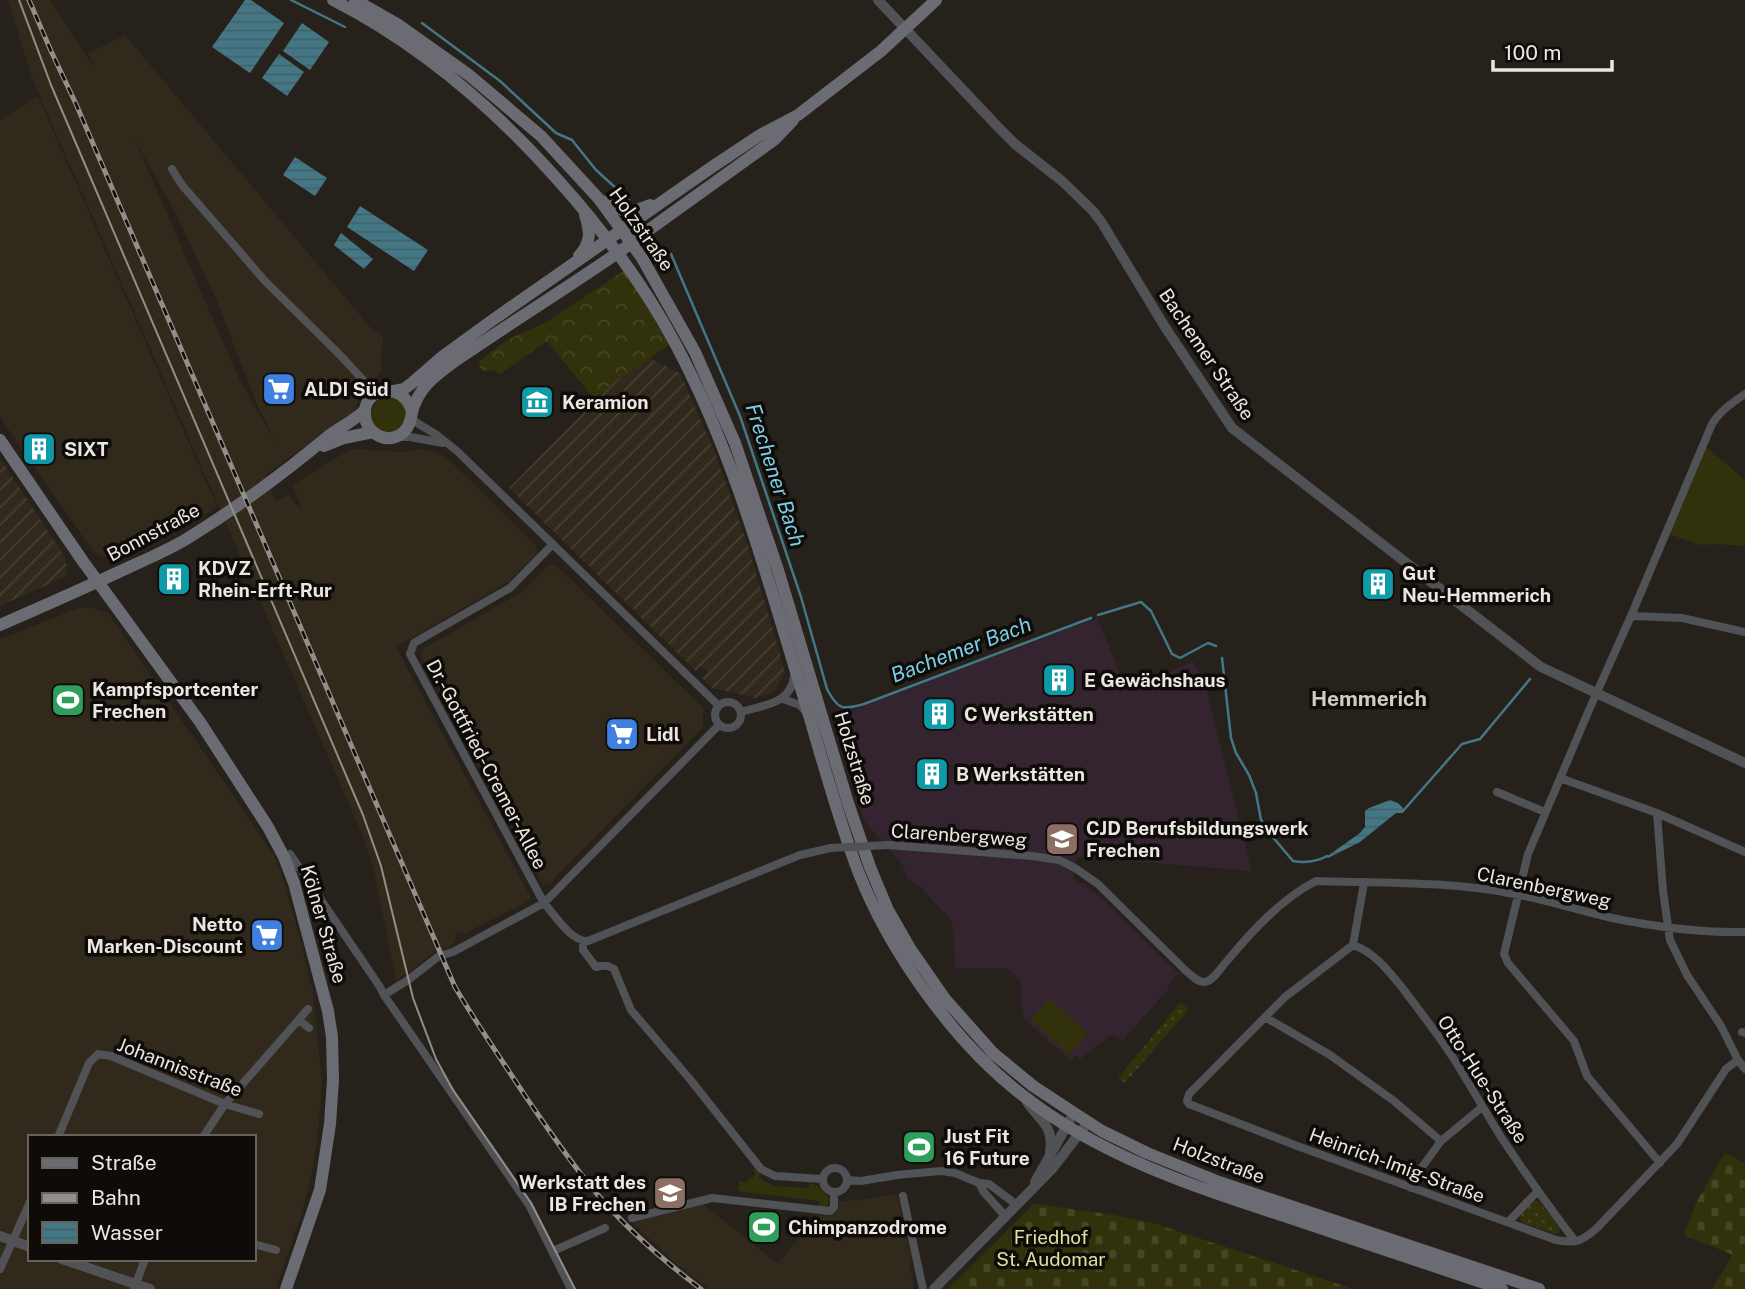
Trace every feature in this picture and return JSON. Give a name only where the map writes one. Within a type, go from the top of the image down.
[{"type":"main road","name":"Holzstraße","points":[[333,0],[390,33],[431,61],[522,140],[619,252],[640,284],[676,345],[722,445],[739,490],[860,875],[901,957],[936,1006],[981,1058],[1021,1094],[1066,1125],[1141,1166],[1196,1188],[1502,1289]]},
{"type":"main road","name":"Holzstraße","points":[[355,0],[397,24],[469,75],[541,136],[599,199],[632,243],[695,352],[735,443],[778,570],[848,803],[888,909],[911,950],[945,999],[993,1053],[1034,1086],[1087,1122],[1147,1153],[1219,1182],[1539,1289]]},
{"type":"main road","points":[[798,115],[774,140],[632,243],[505,327],[431,380],[422,390],[407,429],[396,437],[383,437],[373,432],[366,422],[365,410],[376,394],[404,389],[443,356],[661,202],[760,135],[798,115],[861,68],[936,0]]},
{"type":"main road","points":[[599,199],[627,212],[661,202]]},
{"type":"main road","points":[[571,265],[584,251],[590,236],[582,208]]},
{"type":"main road","points":[[394,391],[405,397],[412,415]]},
{"type":"main road","name":"Bonnstraße","points":[[0,625],[187,539],[311,452],[365,410]]},
{"type":"main road","name":"Bonnstraße","points":[[311,452],[344,438],[373,432]]},
{"type":"main road","name":"Kölner Straße","points":[[0,440],[98,582],[195,714],[268,827],[294,883],[326,998],[332,1037],[333,1080],[330,1124],[320,1190],[286,1289]]},
{"type":"street","name":"Bachemer Straße","points":[[878,0],[1007,136],[1062,181],[1093,211],[1232,428],[1541,667],[1745,763]]},
{"type":"street","points":[[172,169],[182,186],[265,281],[376,394]]},
{"type":"street","points":[[1660,1163],[1587,1076],[1574,1041],[1505,959],[1504,949],[1528,854],[1712,424],[1718,415],[1745,394]]},
{"type":"street","points":[[412,415],[457,451],[719,706]]},
{"type":"street","points":[[396,437],[446,443]]},
{"type":"street","name":"Dr.-Gottfried-Cremer-Allee","points":[[553,544],[510,588],[414,643],[411,654],[544,903],[572,935],[583,942],[583,950],[596,967],[608,966],[614,970],[631,1010],[761,1169],[775,1176],[823,1179]]},
{"type":"street","points":[[1631,616],[1682,618],[1745,632]]},
{"type":"street","points":[[783,699],[793,686],[795,670]]},
{"type":"street","points":[[783,699],[800,705],[809,715]]},
{"type":"street","name":"Dr.-Gottfried-Cremer-Allee","points":[[384,995],[439,956],[453,952],[544,903],[719,725],[727,729],[736,726],[741,719],[741,712],[783,699]]},
{"type":"street","points":[[719,725],[715,718],[719,706],[731,702],[738,706],[741,712]]},
{"type":"street","points":[[1560,778],[1657,813],[1745,852]]},
{"type":"street","points":[[1497,792],[1545,812]]},
{"type":"street","points":[[1657,813],[1670,940],[1687,975],[1721,1026],[1745,1069]]},
{"type":"street","name":"Clarenbergweg","points":[[583,942],[800,855],[831,848],[888,845],[1059,860],[1098,884],[1200,982],[1213,977],[1279,906],[1301,888],[1316,881],[1451,885],[1518,894],[1614,918],[1669,928],[1716,933],[1745,932]]},
{"type":"street","name":"Kölner Straße","points":[[290,854],[529,1205],[571,1289]]},
{"type":"street","points":[[1364,883],[1353,945],[1285,997],[1265,1017],[1330,1055],[1394,1101],[1441,1141]]},
{"type":"street","name":"Otto-Hue-Straße","points":[[1353,945],[1373,956],[1427,1020],[1537,1192],[1576,1241]]},
{"type":"street","points":[[203,1135],[225,1104],[308,1009]]},
{"type":"street","name":"Heinrich-Imig-Straße","points":[[1265,1017],[1189,1094],[1187,1101],[1193,1107],[1556,1240],[1576,1241]]},
{"type":"street","points":[[299,1020],[309,1028]]},
{"type":"street","name":"Johannisstraße","points":[[59,1135],[89,1063],[99,1054],[111,1056],[225,1104],[259,1114]]},
{"type":"street","points":[[1576,1241],[1585,1239],[1597,1228],[1660,1163],[1683,1137],[1726,1069],[1738,1060]]},
{"type":"street","name":"Holzstraße","points":[[1021,1094],[1048,1128],[1051,1136],[1049,1154]]},
{"type":"street","points":[[1411,1188],[1441,1141],[1482,1107]]},
{"type":"street","points":[[1030,1190],[1074,1113]]},
{"type":"street","points":[[934,1289],[1053,1168],[1087,1122]]},
{"type":"street","points":[[835,1168],[842,1170],[847,1180],[845,1187],[834,1192],[825,1186],[823,1179],[827,1171],[835,1168]]},
{"type":"street","points":[[847,1180],[861,1181],[941,1171],[955,1173],[989,1184],[1017,1205]]},
{"type":"street","points":[[979,1182],[983,1191],[1006,1217]]},
{"type":"street","points":[[632,1218],[712,1198],[830,1211],[834,1206],[834,1192]]},
{"type":"street","points":[[1508,1222],[1537,1192]]},
{"type":"street","points":[[903,1196],[923,1289]]},
{"type":"street","points":[[0,1269],[28,1207]]},
{"type":"street","points":[[553,1251],[605,1228]]},
{"type":"street","points":[[0,1236],[28,1246]]},
{"type":"street","points":[[256,1245],[276,1250]]},
{"type":"street","points":[[67,1261],[135,1287],[150,1289]]},
{"type":"street","points":[[135,1287],[144,1261]]},
{"type":"shaded area","points":[[8,0],[50,0],[93,67],[89,53],[125,35],[371,328],[383,336],[381,372],[362,392],[353,413],[265,475],[276,501],[289,495],[303,512],[292,485],[351,449],[404,452],[423,449],[438,453],[452,463],[536,545],[537,554],[508,582],[396,647],[530,896],[529,901],[464,934],[457,931],[450,947],[434,952],[396,980],[373,868],[364,839],[32,78]],"holes":[[[134,138],[175,212],[216,299],[257,404],[276,443],[241,383]]]},
{"type":"shaded area","points":[[38,96],[217,507],[187,525],[116,558],[100,556],[92,550],[0,417],[0,120]]},
{"type":"shaded area","points":[[649,358],[680,373],[714,450],[748,546],[785,674],[773,693],[755,698],[713,688],[702,678],[708,671],[701,666],[696,671],[509,488],[614,382]]},
{"type":"shaded area","points":[[0,458],[65,557],[67,570],[64,577],[0,606]]},
{"type":"shaded area","points":[[548,565],[556,565],[703,708],[703,727],[549,884],[542,883],[421,657],[423,649],[520,593]]},
{"type":"shaded area","points":[[90,607],[108,613],[274,855],[301,942],[313,993],[322,1080],[313,1169],[303,1209],[276,1289],[0,1289],[0,639],[78,608]]},
{"type":"shaded area","name":"CJD Berufsbildungswerk Frechen","points":[[1097,618],[1128,692],[1193,661],[1204,680],[1252,871],[1077,857],[1073,878],[1105,901],[1179,974],[1123,1040],[1111,1035],[1080,1059],[1077,1055],[1070,1060],[1024,1018],[1021,982],[1007,968],[955,968],[953,927],[949,918],[921,888],[907,878],[902,864],[864,821],[833,717]]},
{"type":"shaded area","points":[[897,1194],[912,1261],[909,1262],[913,1289],[709,1289],[674,1262],[633,1223],[703,1204],[778,1264],[817,1216],[839,1201]]},
{"type":"green space","points":[[625,270],[669,345],[614,382],[595,400],[547,341],[500,374],[492,370],[482,371],[478,362],[507,340],[545,323]]},
{"type":"green space","points":[[386,397],[398,398],[406,407],[406,424],[390,434],[374,426],[371,416],[376,403]]},
{"type":"green space","points":[[1706,447],[1745,480],[1745,546],[1701,545],[1669,534]]},
{"type":"green space","points":[[1050,999],[1088,1034],[1069,1055],[1031,1019]]},
{"type":"green space","points":[[1180,1003],[1189,1009],[1125,1083],[1118,1078]]},
{"type":"green space","points":[[1725,1153],[1745,1163],[1745,1289],[1712,1289],[1733,1255],[1684,1235],[1697,1201]]},
{"type":"green space","points":[[755,1168],[760,1174],[758,1177],[773,1186],[809,1188],[809,1183],[817,1185],[829,1198],[828,1205],[819,1207],[819,1201],[738,1191],[739,1181],[745,1183],[756,1174],[753,1170]]},
{"type":"green space","points":[[1533,1201],[1539,1202],[1559,1226],[1559,1233],[1554,1234],[1521,1222],[1520,1215]]},
{"type":"green space","name":"Friedhof St. Audomar","points":[[1034,1204],[1153,1223],[1353,1289],[948,1289]]},
{"type":"water","points":[[245,0],[251,0],[284,23],[250,73],[212,47]]},
{"type":"water","points":[[302,23],[329,42],[310,70],[283,51]]},
{"type":"water","points":[[279,54],[304,72],[287,96],[262,78]]},
{"type":"water","points":[[295,157],[327,178],[315,196],[283,175]]},
{"type":"water","points":[[360,206],[428,250],[414,271],[347,227]]},
{"type":"water","points":[[341,233],[373,259],[364,269],[334,245]]},
{"type":"water","points":[[1390,800],[1404,809],[1403,813],[1396,813],[1360,842],[1326,857],[1360,833],[1365,827],[1365,811]]},
{"type":"waterway","name":"Frechener Bach","points":[[291,0],[345,27]]},
{"type":"waterway","name":"Frechener Bach","points":[[422,23],[500,81],[556,133],[572,140],[596,170],[629,200]]},
{"type":"waterway","name":"Frechener Bach","points":[[671,254],[740,416],[801,597],[827,689],[838,705],[850,707],[864,704],[1091,618]]},
{"type":"waterway","name":"Bachemer Bach","points":[[1098,615],[1141,602],[1151,611],[1172,654],[1180,658],[1208,643],[1216,646]]},
{"type":"waterway","name":"Bachemer Bach","points":[[1222,658],[1231,738],[1256,793],[1261,820],[1293,861],[1310,862],[1327,856]]},
{"type":"waterway","name":"Bachemer Bach","points":[[1400,810],[1403,811],[1462,744],[1480,739],[1530,679]]},
{"type":"tram line","points":[[19,0],[51,85],[363,815],[381,866],[413,998],[436,1059],[453,1090],[531,1203],[575,1289]]},
{"type":"railway","points":[[29,0],[455,987],[528,1100],[588,1184],[634,1233],[701,1289]]},
{"type":"place","name":"ALDI Süd","points":[[279,389]]},
{"type":"place","name":"Keramion","points":[[537,402]]},
{"type":"place","name":"SIXT","points":[[39,449]]},
{"type":"place","name":"KDVZ Rhein-Erft-Rur","points":[[174,579]]},
{"type":"place","name":"Gut Neu-Hemmerich","points":[[1378,584]]},
{"type":"place","name":"E Gewächshaus","points":[[1059,680]]},
{"type":"place","name":"Kampfsportcenter Frechen","points":[[68,700]]},
{"type":"place","name":"C Werkstätten","points":[[939,714]]},
{"type":"place","name":"Lidl","points":[[622,734]]},
{"type":"place","name":"B Werkstätten","points":[[932,774]]},
{"type":"place","name":"CJD Berufsbildungswerk Frechen","points":[[1062,839]]},
{"type":"place","name":"Netto Marken-Discount","points":[[267,935]]},
{"type":"place","name":"Just Fit 16 Future","points":[[919,1147]]},
{"type":"place","name":"Werkstatt des IB Frechen","points":[[670,1193]]},
{"type":"place","name":"Chimpanzodrome","points":[[764,1227]]},
{"type":"district","name":"Hemmerich","points":[[1369,699]]}]
